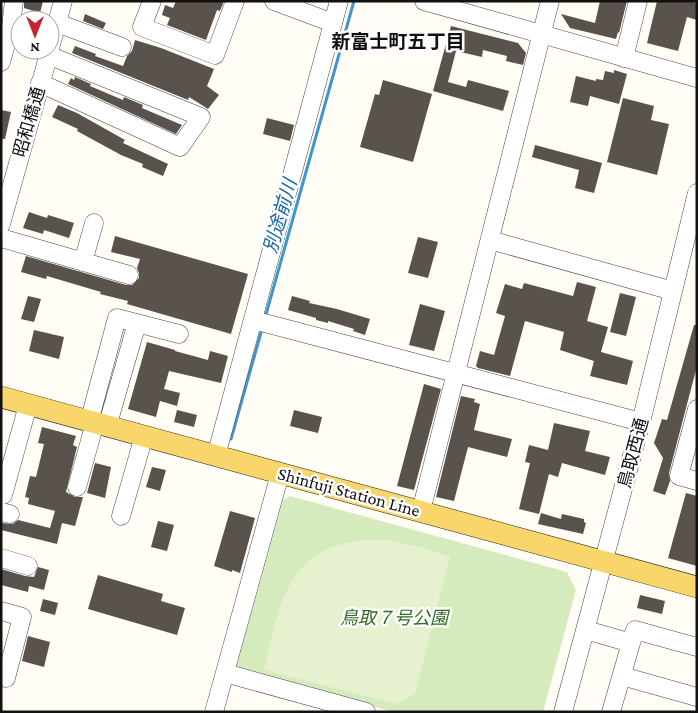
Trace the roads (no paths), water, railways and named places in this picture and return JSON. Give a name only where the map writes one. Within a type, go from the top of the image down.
[{"type":"main road","name":"Shinfuji Station Line","points":[[1,398],[697,587]]},
{"type":"street","points":[[1,62],[11,26],[14,1]]},
{"type":"street","points":[[152,1],[142,27],[215,54],[235,1]]},
{"type":"street","points":[[274,1],[333,23]]},
{"type":"street","points":[[216,456],[339,1]]},
{"type":"street","points":[[424,1],[697,78]]},
{"type":"street","points":[[421,511],[550,1]]},
{"type":"street","points":[[624,58],[638,1]]},
{"type":"street","points":[[60,23],[122,47]]},
{"type":"street","points":[[40,83],[180,147],[201,117],[60,56]]},
{"type":"street","name":"昭和橋通","points":[[1,224],[46,60]]},
{"type":"street","name":"鳥取西通","points":[[564,712],[642,422],[697,193]]},
{"type":"street","points":[[83,262],[94,223]]},
{"type":"street","points":[[1,238],[129,275]]},
{"type":"street","points":[[490,240],[673,291]]},
{"type":"street","points":[[253,320],[642,422]]},
{"type":"street","points":[[77,487],[97,424],[137,323],[179,334]]},
{"type":"street","points":[[5,507],[28,405]]},
{"type":"street","points":[[697,409],[692,446],[678,476],[697,481]]},
{"type":"street","points":[[121,516],[144,436]]},
{"type":"street","points":[[214,712],[280,474]]},
{"type":"street","points":[[1,558],[28,566]]},
{"type":"street","points":[[1,611],[22,617],[6,678],[1,677]]},
{"type":"street","points":[[586,630],[631,643]]},
{"type":"street","points":[[611,712],[635,630],[697,647]]},
{"type":"street","points":[[225,673],[366,712]]},
{"type":"street","points":[[622,676],[697,697]]},
{"type":"street","points":[[695,712],[697,707]]},
{"type":"waterway","name":"別途前川","points":[[265,318],[354,1]]},
{"type":"waterway","name":"別途前川","points":[[231,439],[262,329]]},
{"type":"district","name":"新富士町五丁目","points":[[398,41]]},
{"type":"park label","name":"鳥取７号公園","points":[[394,618]]}]
